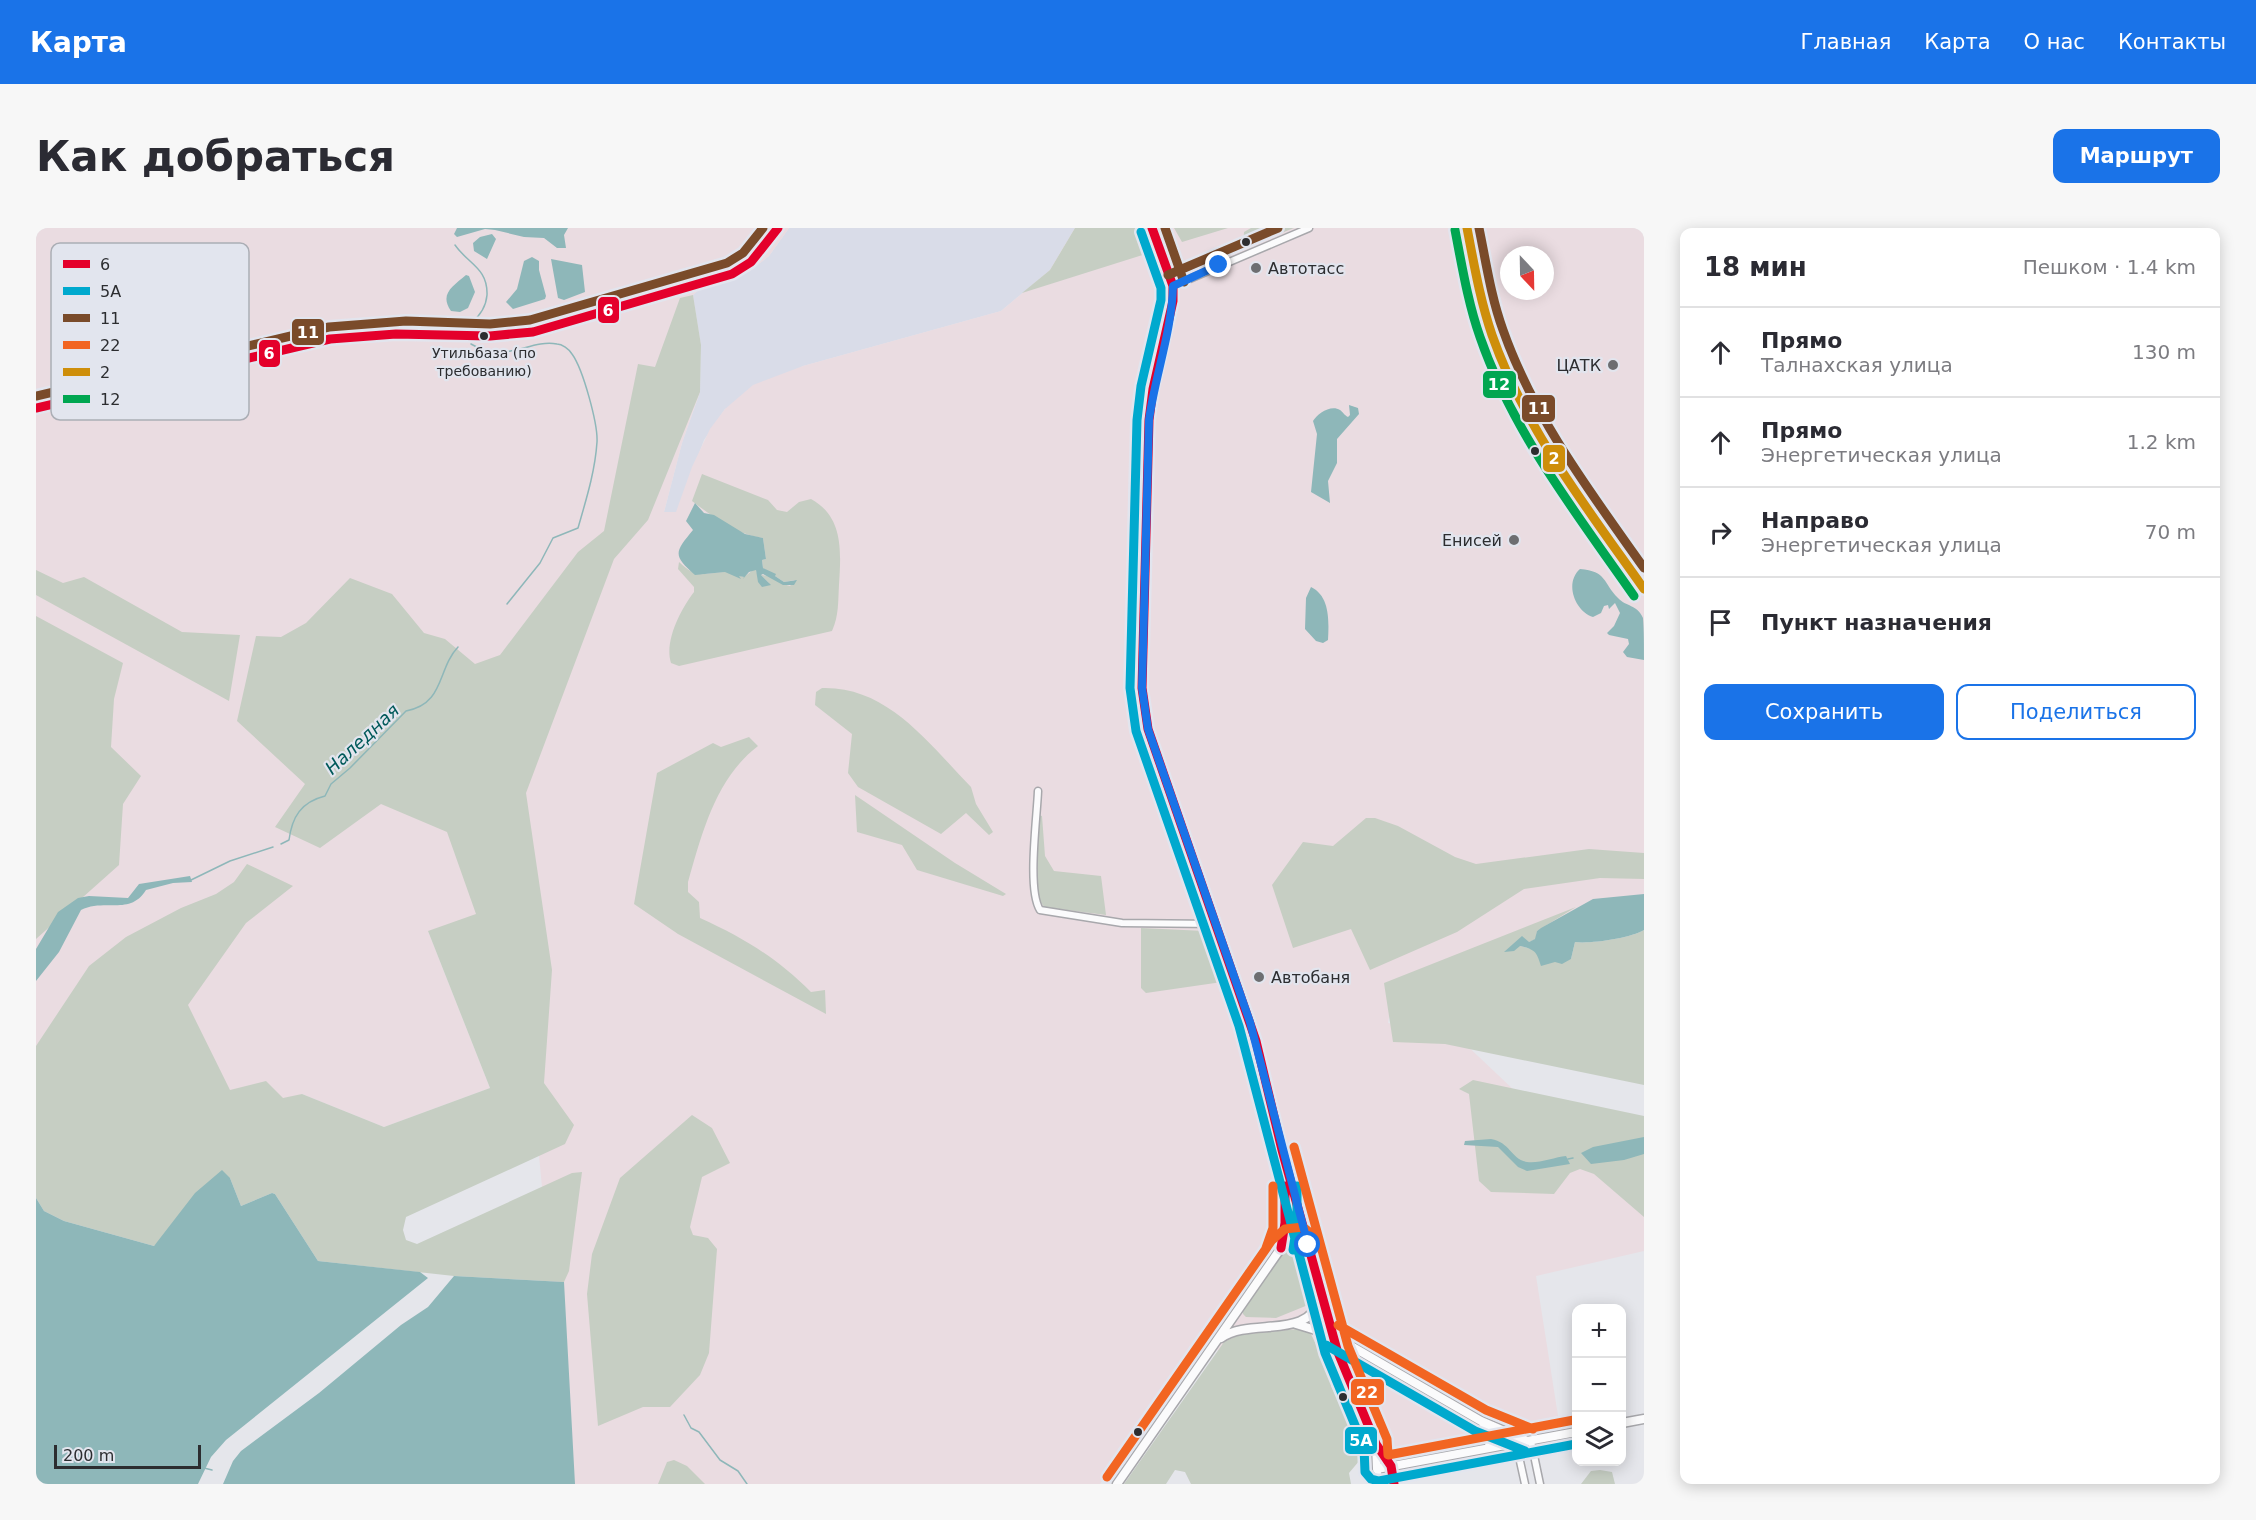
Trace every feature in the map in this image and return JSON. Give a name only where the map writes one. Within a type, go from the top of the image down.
[{"type":"main road","points":[[1117,1484],[1281,1248],[1294,1239],[1307,1242],[1336,1350],[1376,1444],[1391,1466]]},
{"type":"main road","points":[[1218,1340],[1244,1326],[1267,1327],[1295,1323],[1312,1316],[1322,1296]]},
{"type":"main road","points":[[1238,1310],[1244,1326]]},
{"type":"main road","points":[[1295,1323],[1319,1331],[1336,1350]]},
{"type":"main road","points":[[1332,1335],[1481,1421],[1518,1438],[1531,1441]]},
{"type":"main road","points":[[1626,1423],[1644,1419]]},
{"type":"main road","points":[[1481,1421],[1490,1435],[1489,1448]]},
{"type":"main road","points":[[1376,1444],[1377,1469],[1572,1433]]},
{"type":"street","points":[[249,358],[330,339],[372,334],[417,333],[504,337],[533,332],[732,274],[751,262],[778,228]]},
{"type":"street","points":[[1152,228],[1173,286],[1173,301],[1153,389],[1149,420],[1142,688],[1148,729],[1256,1041],[1307,1242]]},
{"type":"street","points":[[1173,286],[1309,228]]},
{"type":"street","points":[[1467,228],[1481,301],[1492,336],[1525,405],[1554,459],[1644,589]]},
{"type":"street","points":[[36,408],[51,404]]},
{"type":"street","points":[[1038,791],[1034,878],[1035,898],[1040,910],[1122,922],[1216,924]]},
{"type":"street","points":[[1281,1248],[1286,1199],[1282,1150]]},
{"type":"street","points":[[1531,1441],[1540,1484]]},
{"type":"street","points":[[1516,1443],[1525,1484]]},
{"type":"street","points":[[1391,1466],[1394,1484]]},
{"type":"street","points":[[1377,1469],[1381,1484]]},
{"type":"shaded area","points":[[36,228],[789,228],[769,256],[750,271],[703,286],[693,295],[700,392],[682,443],[664,512],[676,512],[692,467],[710,429],[725,409],[753,385],[803,366],[1001,311],[1050,270],[1075,228],[1644,228],[1644,916],[1395,981],[1388,1023],[1460,1039],[1536,1111],[1644,1194],[1644,1251],[1536,1276],[1559,1422],[1368,1466],[1299,1341],[1192,1353],[1100,1484],[570,1484],[535,1113],[428,931],[490,1088],[384,1127],[302,1094],[257,1129],[36,1068]]},
{"type":"shaded area","points":[[789,228],[1075,228],[1050,270],[1001,311],[803,366],[725,409],[704,440],[677,512],[664,512],[682,443],[700,392],[701,345],[693,295],[703,286],[750,271],[769,256]]},
{"type":"shaded area","points":[[1075,228],[1143,228],[1152,252],[1022,293],[1050,270]]},
{"type":"shaded area","points":[[1174,228],[1228,228],[1182,242]]},
{"type":"shaded area","points":[[1251,228],[1294,228],[1243,248],[1244,232]]},
{"type":"shaded area","points":[[693,295],[701,345],[700,392],[648,520],[614,559],[526,793],[552,970],[544,1083],[574,1125],[565,1144],[406,1217],[403,1230],[406,1240],[417,1244],[572,1173],[582,1172],[569,1271],[564,1282],[454,1276],[318,1261],[275,1194],[272,1193],[241,1206],[230,1178],[154,1246],[64,1221],[44,1211],[36,1198],[36,1046],[89,966],[126,937],[181,908],[216,894],[234,882],[247,864],[293,886],[246,923],[188,1005],[230,1090],[266,1081],[283,1098],[302,1094],[384,1127],[490,1088],[428,931],[476,914],[447,832],[381,804],[320,848],[275,827],[305,784],[237,721],[256,636],[281,637],[306,623],[350,578],[392,594],[424,633],[445,639],[475,664],[500,655],[578,552],[604,531],[638,364],[655,367],[680,298]]},
{"type":"shaded area","points":[[702,474],[768,500],[777,510],[787,512],[799,502],[811,499],[830,515],[835,525],[840,548],[838,608],[832,631],[679,666],[671,663],[669,654],[672,635],[679,616],[694,592],[694,587],[678,569],[679,562],[691,571],[701,574],[727,572],[744,577],[756,570],[759,580],[769,583],[761,575],[790,586],[795,580],[784,582],[763,568],[762,560],[766,559],[763,538],[734,529],[692,501]]},
{"type":"shaded area","points":[[36,570],[63,583],[84,577],[182,632],[240,635],[229,701],[36,595]]},
{"type":"shaded area","points":[[36,616],[123,663],[114,699],[111,747],[141,776],[123,804],[119,865],[36,939]]},
{"type":"shaded area","points":[[822,688],[846,690],[867,697],[887,707],[906,721],[971,787],[976,804],[993,832],[989,835],[966,813],[941,834],[858,787],[848,773],[852,734],[815,705],[816,692]]},
{"type":"shaded area","points":[[749,737],[758,746],[731,774],[712,808],[693,863],[688,892],[699,902],[700,918],[759,950],[786,969],[811,992],[825,990],[826,1014],[678,934],[634,904],[657,773],[713,743],[721,747]]},
{"type":"shaded area","points":[[855,795],[955,863],[1006,894],[1003,896],[917,870],[902,845],[857,832]]},
{"type":"shaded area","points":[[1038,815],[1042,816],[1045,856],[1054,871],[1101,876],[1106,915],[1044,907],[1037,896]]},
{"type":"shaded area","points":[[1366,818],[1375,818],[1398,826],[1455,857],[1476,864],[1589,849],[1644,853],[1644,879],[1600,878],[1524,889],[1457,932],[1370,970],[1351,929],[1293,948],[1272,885],[1303,842],[1333,846]]},
{"type":"shaded area","points":[[1576,907],[1537,931],[1536,939],[1520,946],[1532,949],[1555,962],[1571,959],[1575,942],[1611,940],[1644,930],[1644,1085],[1445,1044],[1393,1042],[1384,983]]},
{"type":"shaded area","points":[[1141,928],[1205,931],[1223,978],[1222,982],[1146,993],[1141,988]]},
{"type":"shaded area","points":[[1473,1080],[1644,1116],[1644,1217],[1594,1174],[1580,1169],[1570,1173],[1554,1194],[1491,1192],[1479,1181],[1469,1094],[1459,1089]]},
{"type":"shaded area","points":[[692,1115],[712,1128],[730,1163],[702,1177],[690,1227],[693,1235],[708,1238],[717,1249],[709,1353],[700,1375],[670,1407],[643,1407],[598,1426],[587,1294],[592,1254],[620,1178]]},
{"type":"shaded area","points":[[1299,1244],[1313,1288],[1308,1305],[1276,1318],[1246,1317],[1243,1314],[1243,1308],[1288,1247]]},
{"type":"shaded area","points":[[1297,1329],[1310,1332],[1331,1376],[1331,1386],[1365,1454],[1349,1473],[1351,1484],[1191,1484],[1185,1472],[1175,1470],[1166,1484],[1124,1484],[1224,1342],[1239,1335]]},
{"type":"shaded area","points":[[674,1460],[687,1466],[705,1484],[658,1484],[667,1462]]},
{"type":"shaded area","points":[[1591,1471],[1612,1472],[1615,1484],[1581,1484]]},
{"type":"water","points":[[457,228],[568,228],[564,235],[566,248],[557,248],[544,238],[524,237],[495,230],[485,229],[457,237],[454,234]]},
{"type":"water","points":[[492,234],[496,239],[487,259],[474,251],[473,243],[480,237]]},
{"type":"water","points":[[532,257],[539,261],[545,299],[513,309],[506,302],[517,289],[524,261]]},
{"type":"water","points":[[551,259],[582,265],[585,292],[564,300],[558,298]]},
{"type":"water","points":[[466,275],[469,276],[475,292],[468,308],[460,312],[451,311],[446,300],[447,295],[452,287]]},
{"type":"water","points":[[1349,405],[1358,408],[1359,414],[1337,439],[1337,463],[1328,481],[1330,503],[1311,492],[1317,434],[1313,421],[1321,413],[1333,408],[1340,410],[1348,417],[1350,415]]},
{"type":"water","points":[[695,503],[704,513],[714,515],[745,534],[763,538],[766,559],[762,560],[763,568],[776,574],[775,576],[784,582],[797,580],[794,585],[783,585],[763,574],[761,575],[771,585],[762,587],[758,582],[756,570],[749,572],[743,579],[744,577],[739,576],[741,579],[725,572],[695,575],[683,563],[679,549],[693,530],[686,521]]},
{"type":"water","points":[[1580,569],[1600,575],[1618,598],[1641,613],[1644,660],[1627,657],[1623,652],[1629,644],[1628,639],[1607,633],[1614,626],[1620,613],[1615,603],[1609,609],[1608,605],[1604,606],[1601,613],[1593,617],[1581,609],[1572,589],[1575,575]]},
{"type":"water","points":[[1311,587],[1322,596],[1327,610],[1328,640],[1323,643],[1316,641],[1305,629],[1306,598]]},
{"type":"water","points":[[190,876],[192,882],[173,883],[146,890],[140,898],[125,905],[99,905],[81,910],[59,952],[36,981],[36,949],[58,912],[78,898],[89,896],[128,898],[139,884]]},
{"type":"water","points":[[1644,894],[1644,930],[1638,933],[1611,940],[1575,942],[1571,959],[1562,964],[1555,962],[1541,966],[1535,952],[1520,946],[1514,951],[1504,952],[1522,936],[1529,942],[1535,939],[1537,931],[1541,928],[1593,899]]},
{"type":"water","points":[[1644,1137],[1644,1154],[1624,1160],[1591,1164],[1581,1153],[1593,1147]]},
{"type":"water","points":[[1491,1139],[1502,1143],[1517,1158],[1527,1162],[1566,1156],[1570,1164],[1527,1171],[1518,1167],[1498,1147],[1464,1145],[1465,1141]]},
{"type":"water","points":[[222,1170],[230,1178],[241,1206],[272,1193],[275,1194],[318,1261],[420,1272],[428,1278],[226,1440],[211,1457],[198,1484],[36,1484],[36,1198],[44,1211],[64,1221],[154,1246],[195,1193]]},
{"type":"water","points":[[454,1276],[564,1282],[575,1484],[223,1484],[233,1461],[241,1451],[319,1393],[401,1325],[428,1307]]},
{"type":"waterway","name":"Наледная","points":[[455,245],[481,272],[486,286],[487,295],[484,307],[471,323]]},
{"type":"waterway","name":"Наледная","points":[[471,344],[495,352],[506,352],[546,343],[565,347],[572,354],[581,372],[597,434],[592,475],[578,528],[553,538],[540,563],[507,604]]},
{"type":"waterway","name":"Наледная","points":[[281,844],[289,840],[295,818],[304,806],[325,796],[331,784],[406,711],[428,701],[439,685],[446,665],[458,647]]},
{"type":"waterway","name":"Наледная","points":[[191,880],[230,861],[273,847]]},
{"type":"waterway","points":[[1568,1159],[1573,1158]]},
{"type":"waterway","points":[[684,1415],[691,1428],[699,1432],[720,1460],[738,1471],[747,1484]]},
{"type":"waterway","points":[[204,1468],[212,1470]]},
{"type":"transit line","name":"11","points":[[249,346],[329,327],[406,321],[490,324],[530,320],[727,263],[743,253],[763,228]]},
{"type":"transit line","name":"6","points":[[249,358],[330,339],[396,334],[490,336],[533,332],[732,274],[751,262],[778,228]]},
{"type":"transit line","name":"6","points":[[1152,228],[1173,286],[1173,301],[1153,389],[1149,420],[1142,688],[1148,729],[1256,1041],[1282,1150],[1337,1350],[1376,1444],[1391,1466],[1394,1484]]},
{"type":"transit line","name":"11","points":[[1165,228],[1184,282]]},
{"type":"transit line","name":"11","points":[[1168,275],[1278,228]]},
{"type":"transit line","name":"2","points":[[1467,228],[1492,335],[1522,403],[1559,467],[1644,589]]},
{"type":"transit line","name":"11","points":[[1479,228],[1499,318],[1531,394],[1565,454],[1644,568]]},
{"type":"transit line","name":"12","points":[[1455,230],[1480,337],[1510,406],[1548,472],[1634,596]]},
{"type":"transit line","name":"5А","points":[[1141,232],[1161,288],[1161,300],[1141,386],[1137,420],[1130,688],[1136,731],[1239,1026],[1325,1353],[1364,1447],[1365,1472],[1371,1479],[1379,1481],[1572,1445]]},
{"type":"transit line","name":"11","points":[[36,396],[51,392]]},
{"type":"transit line","name":"6","points":[[36,408],[51,404]]},
{"type":"transit line","name":"22","points":[[1294,1147],[1348,1346],[1387,1439],[1388,1455],[1572,1420]]},
{"type":"transit line","name":"22","points":[[1266,1248],[1273,1228],[1273,1186]]},
{"type":"transit line","name":"6","points":[[1281,1248],[1285,1223],[1285,1186]]},
{"type":"transit line","name":"5А","points":[[1293,1250],[1297,1224],[1297,1186]]},
{"type":"transit line","name":"22","points":[[1107,1477],[1272,1240],[1285,1229],[1303,1227],[1317,1238],[1322,1251]]},
{"type":"transit line","name":"22","points":[[1338,1325],[1486,1410],[1533,1429]]},
{"type":"transit line","name":"5А","points":[[1326,1345],[1475,1431],[1525,1451]]},
{"type":"place","name":"Автотасс","points":[[1256,268]]},
{"type":"place","name":"Утильбаза (по требованию)","points":[[484,336]]},
{"type":"place","name":"ЦАТК","points":[[1613,365]]},
{"type":"place","name":"Енисей","points":[[1514,540]]},
{"type":"place","name":"Автобаня","points":[[1259,977]]},
{"type":"route","points":[[1219,265],[1173,286],[1173,301],[1153,389],[1149,420],[1144,553],[1142,688],[1148,729],[1250,1022],[1308,1245]]}]
